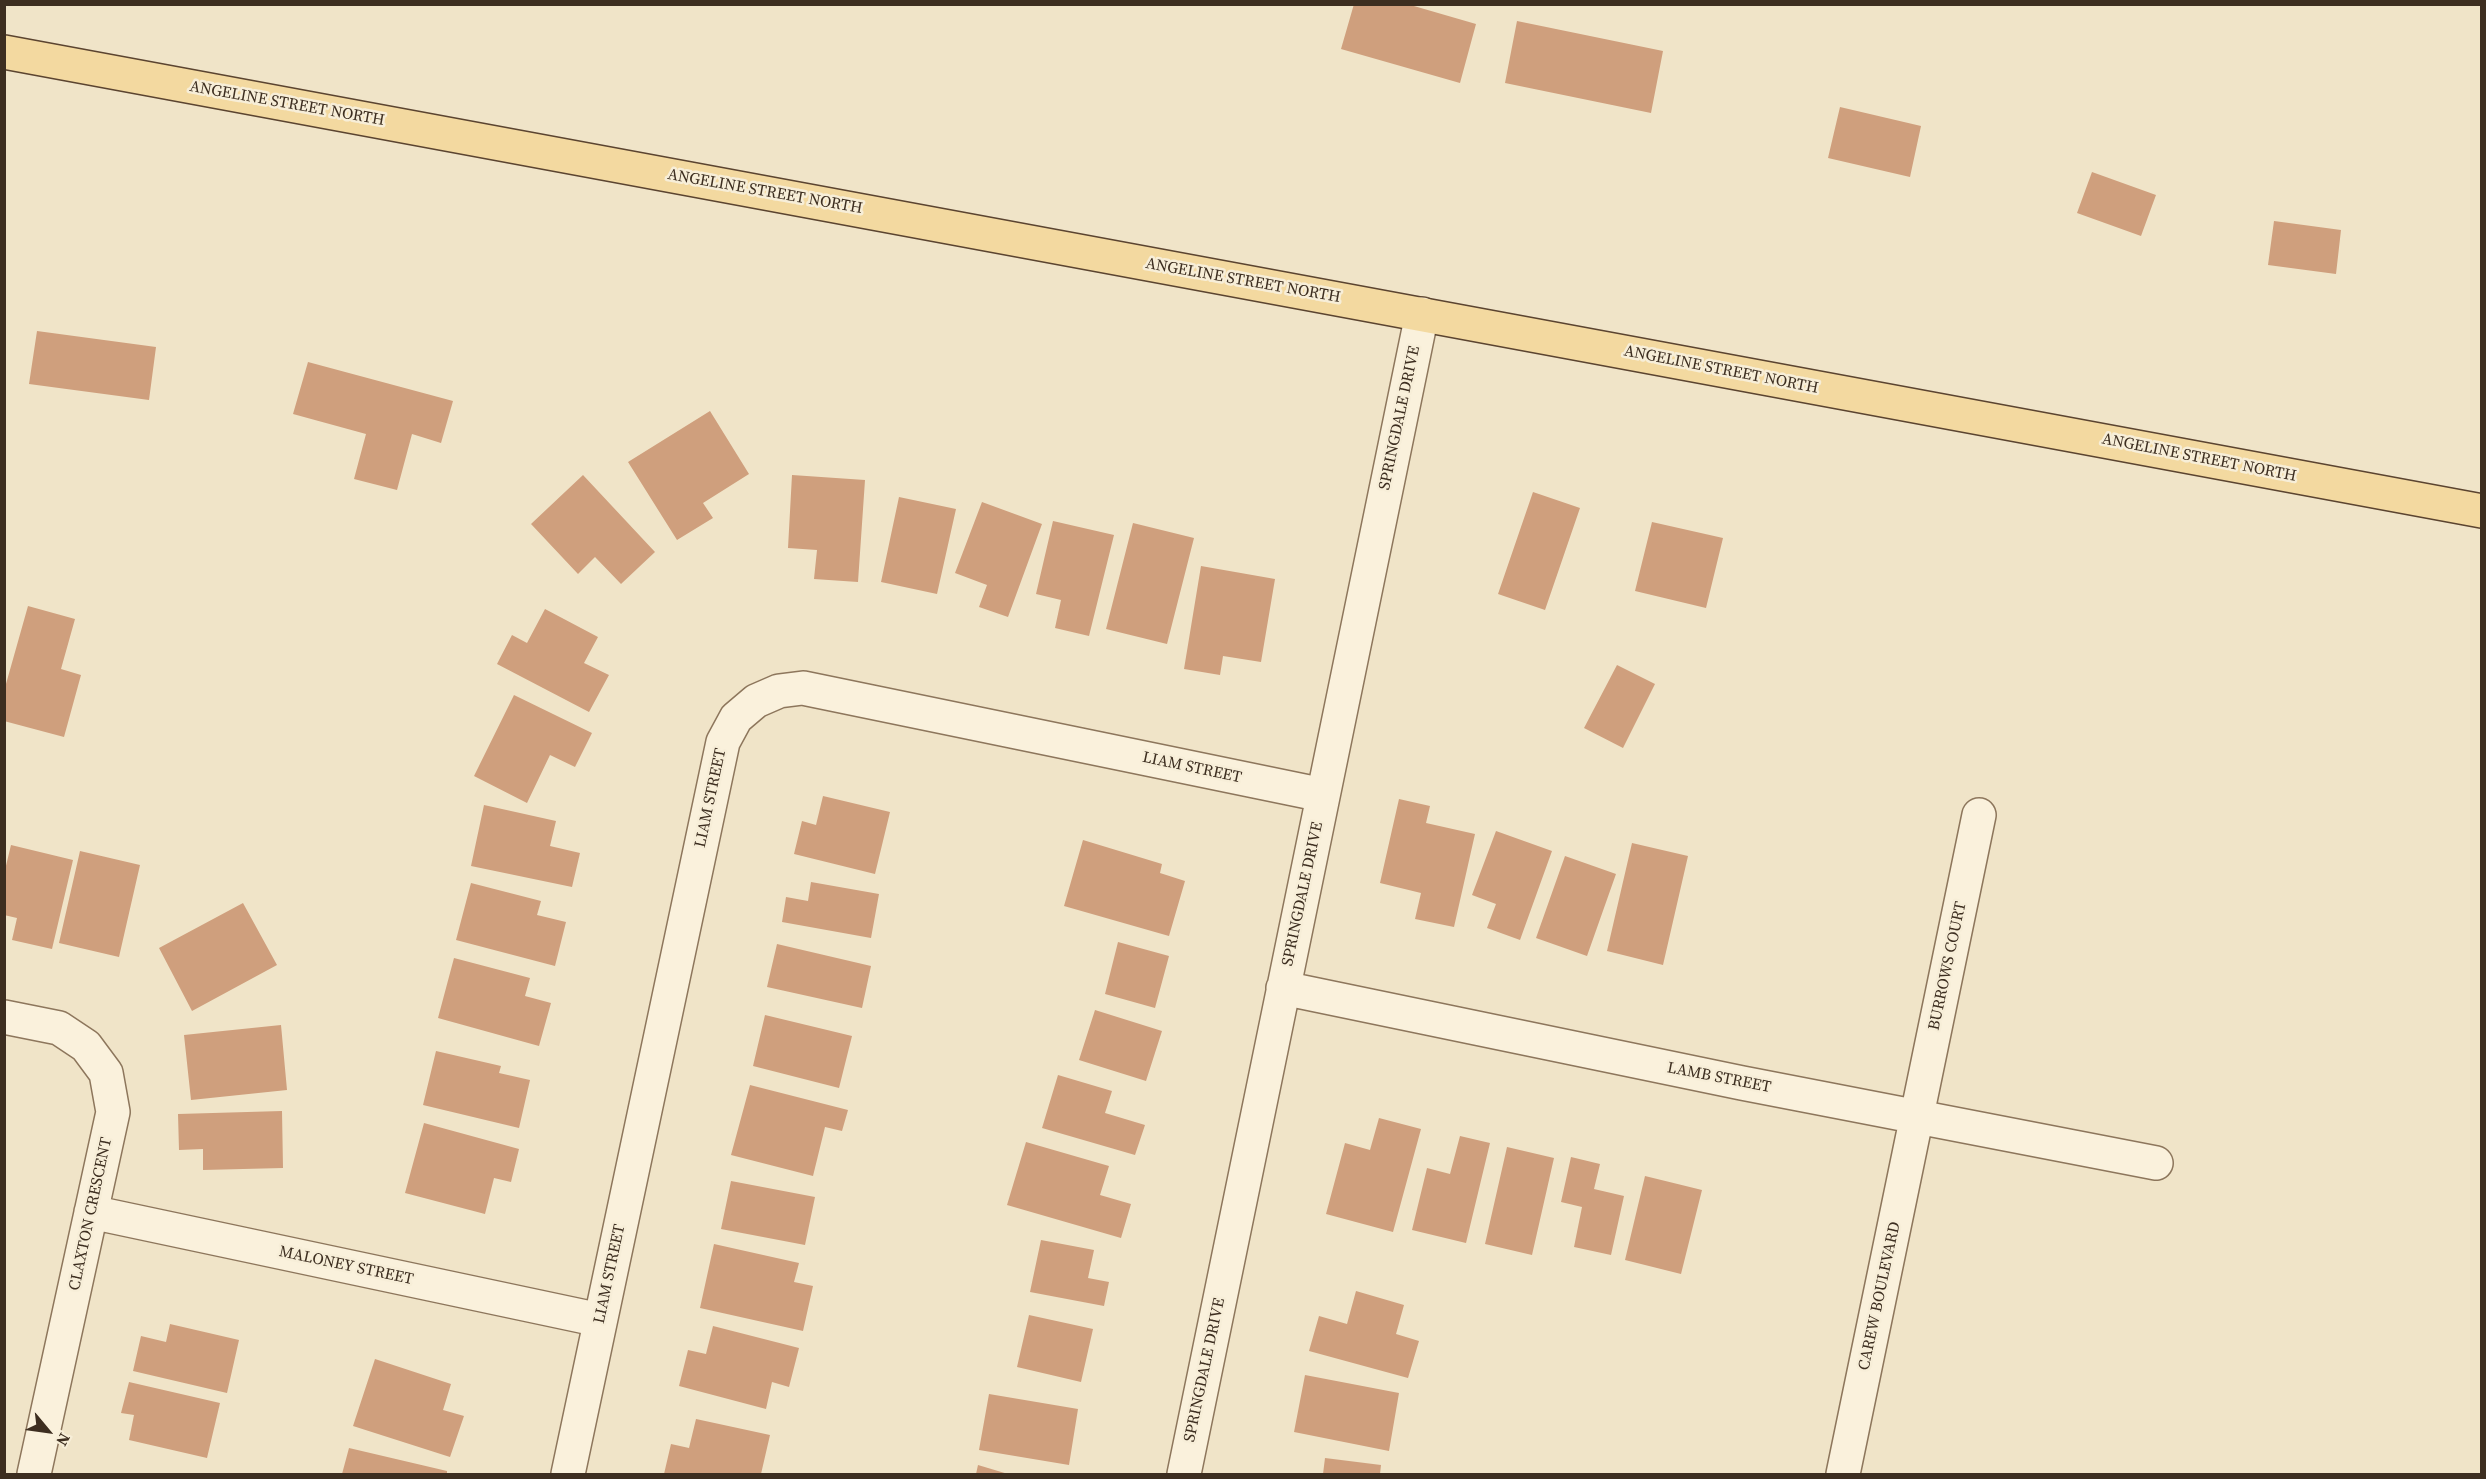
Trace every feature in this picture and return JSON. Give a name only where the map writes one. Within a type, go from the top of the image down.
[{"type":"main road","name":"ANGELINE STREET NORTH","points":[[4,52],[2481,511]]},
{"type":"street","name":"SPRINGDALE DRIVE","points":[[1184,1474],[1422,314]]},
{"type":"street","name":"LIAM STREET","points":[[568,1474],[723,742],[736,718],[756,701],[778,691],[803,688],[1323,795]]},
{"type":"street","name":"BURROWS COURT","points":[[1917,1117],[1979,815]]},
{"type":"street","name":"LAMB STREET","points":[[1283,988],[1917,1117],[2156,1163]]},
{"type":"street","name":"CLAXTON CRESCENT","points":[[4,1017],[58,1028],[86,1046],[106,1073],[113,1112],[34,1474]]},
{"type":"street","name":"CAREW BOULEVARD","points":[[1843,1474],[1917,1117]]},
{"type":"street","name":"MALONEY STREET","points":[[91,1212],[600,1320]]},
{"type":"building","points":[[1354,4],[1407,4],[1476,24],[1460,83],[1341,49]]},
{"type":"building","points":[[1517,21],[1663,51],[1651,113],[1505,83]]},
{"type":"building","points":[[1840,107],[1921,126],[1910,177],[1828,158]]},
{"type":"building","points":[[2092,172],[2156,195],[2141,236],[2077,213]]},
{"type":"building","points":[[2274,221],[2341,230],[2336,274],[2268,265]]},
{"type":"building","points":[[37,331],[156,347],[149,400],[29,384]]},
{"type":"building","points":[[308,362],[453,401],[441,443],[412,434],[397,490],[354,479],[366,434],[293,414]]},
{"type":"building","points":[[710,411],[749,474],[703,503],[713,518],[677,540],[628,462]]},
{"type":"building","points":[[583,475],[655,552],[621,584],[595,557],[578,574],[531,524]]},
{"type":"building","points":[[792,475],[865,480],[858,582],[814,579],[817,550],[788,548]]},
{"type":"building","points":[[1533,492],[1580,508],[1545,610],[1498,594]]},
{"type":"building","points":[[899,497],[956,509],[937,594],[881,582]]},
{"type":"building","points":[[982,502],[1042,524],[1008,617],[979,607],[987,585],[955,573]]},
{"type":"building","points":[[1053,521],[1114,535],[1089,636],[1055,628],[1061,600],[1036,594]]},
{"type":"building","points":[[1652,522],[1723,538],[1706,608],[1635,591]]},
{"type":"building","points":[[1133,523],[1194,538],[1167,644],[1106,629]]},
{"type":"building","points":[[1201,566],[1275,579],[1261,662],[1223,656],[1220,675],[1184,669]]},
{"type":"building","points":[[28,606],[75,619],[61,669],[81,675],[64,737],[4,721],[4,691]]},
{"type":"building","points":[[545,609],[598,637],[584,663],[609,675],[589,712],[497,664],[512,635],[527,643]]},
{"type":"building","points":[[1617,665],[1655,684],[1623,748],[1584,728]]},
{"type":"building","points":[[514,695],[592,733],[575,767],[550,755],[527,803],[474,776]]},
{"type":"building","points":[[823,796],[890,812],[875,874],[794,854],[802,821],[816,825]]},
{"type":"building","points":[[1399,799],[1430,806],[1426,823],[1475,834],[1454,927],[1415,919],[1421,893],[1380,883]]},
{"type":"building","points":[[484,805],[556,821],[550,846],[580,853],[572,887],[471,866]]},
{"type":"building","points":[[1496,831],[1552,851],[1520,940],[1487,928],[1496,904],[1472,895]]},
{"type":"building","points":[[1083,840],[1162,864],[1160,873],[1185,881],[1169,936],[1064,906]]},
{"type":"building","points":[[1632,843],[1688,856],[1663,965],[1607,951]]},
{"type":"building","points":[[11,845],[73,860],[52,949],[12,940],[17,918],[4,915],[4,874]]},
{"type":"building","points":[[80,851],[140,865],[119,957],[59,943]]},
{"type":"building","points":[[1565,856],[1616,874],[1587,956],[1536,938]]},
{"type":"building","points":[[811,882],[879,894],[871,938],[782,922],[786,897],[808,901]]},
{"type":"building","points":[[471,883],[541,901],[537,915],[566,922],[555,966],[456,940]]},
{"type":"building","points":[[243,903],[277,965],[192,1011],[159,948]]},
{"type":"building","points":[[1118,942],[1169,956],[1155,1008],[1105,994]]},
{"type":"building","points":[[777,944],[871,966],[862,1008],[767,987]]},
{"type":"building","points":[[454,958],[530,978],[525,996],[551,1003],[539,1046],[438,1018]]},
{"type":"building","points":[[1095,1010],[1162,1031],[1146,1081],[1079,1060]]},
{"type":"building","points":[[765,1015],[852,1036],[839,1088],[753,1066]]},
{"type":"building","points":[[281,1025],[287,1090],[191,1100],[184,1035]]},
{"type":"building","points":[[436,1051],[501,1066],[499,1073],[530,1080],[519,1128],[423,1105]]},
{"type":"building","points":[[1058,1075],[1112,1091],[1105,1113],[1145,1125],[1135,1155],[1042,1128]]},
{"type":"building","points":[[750,1085],[848,1110],[842,1131],[825,1127],[813,1176],[731,1155]]},
{"type":"building","points":[[282,1111],[283,1168],[203,1170],[203,1149],[179,1150],[178,1114]]},
{"type":"building","points":[[1379,1118],[1421,1129],[1393,1232],[1326,1214],[1345,1143],[1370,1150]]},
{"type":"building","points":[[424,1123],[519,1149],[511,1182],[494,1178],[485,1214],[405,1193]]},
{"type":"building","points":[[1460,1136],[1490,1143],[1466,1243],[1412,1230],[1427,1168],[1450,1174]]},
{"type":"building","points":[[1026,1142],[1109,1166],[1100,1195],[1131,1204],[1121,1238],[1007,1205]]},
{"type":"building","points":[[1507,1147],[1554,1158],[1532,1255],[1485,1244]]},
{"type":"building","points":[[1571,1157],[1600,1164],[1594,1189],[1624,1196],[1611,1255],[1574,1247],[1582,1207],[1561,1202]]},
{"type":"building","points":[[1645,1176],[1702,1190],[1681,1274],[1625,1260]]},
{"type":"building","points":[[731,1181],[815,1197],[805,1245],[721,1229]]},
{"type":"building","points":[[1041,1240],[1094,1250],[1088,1278],[1109,1282],[1104,1306],[1030,1292]]},
{"type":"building","points":[[714,1244],[799,1263],[794,1282],[813,1286],[803,1331],[700,1308]]},
{"type":"building","points":[[1356,1291],[1404,1305],[1396,1334],[1419,1341],[1408,1378],[1309,1351],[1319,1316],[1347,1324]]},
{"type":"building","points":[[1029,1315],[1093,1329],[1081,1382],[1017,1367]]},
{"type":"building","points":[[170,1324],[239,1340],[227,1393],[133,1371],[141,1336],[166,1342]]},
{"type":"building","points":[[713,1326],[799,1348],[789,1387],[772,1382],[766,1409],[679,1386],[688,1350],[706,1354]]},
{"type":"building","points":[[375,1359],[451,1384],[443,1410],[464,1416],[450,1457],[353,1426]]},
{"type":"building","points":[[1305,1375],[1399,1393],[1389,1451],[1294,1432]]},
{"type":"building","points":[[129,1382],[220,1403],[207,1458],[129,1440],[134,1415],[121,1413]]},
{"type":"building","points":[[989,1394],[1078,1409],[1069,1465],[979,1450]]},
{"type":"building","points":[[696,1419],[770,1435],[761,1474],[664,1474],[671,1444],[689,1448]]},
{"type":"building","points":[[349,1448],[447,1471],[447,1474],[342,1474]]},
{"type":"building","points":[[1325,1458],[1381,1465],[1380,1474],[1323,1474]]},
{"type":"building","points":[[978,1465],[1008,1474],[976,1474]]}]
